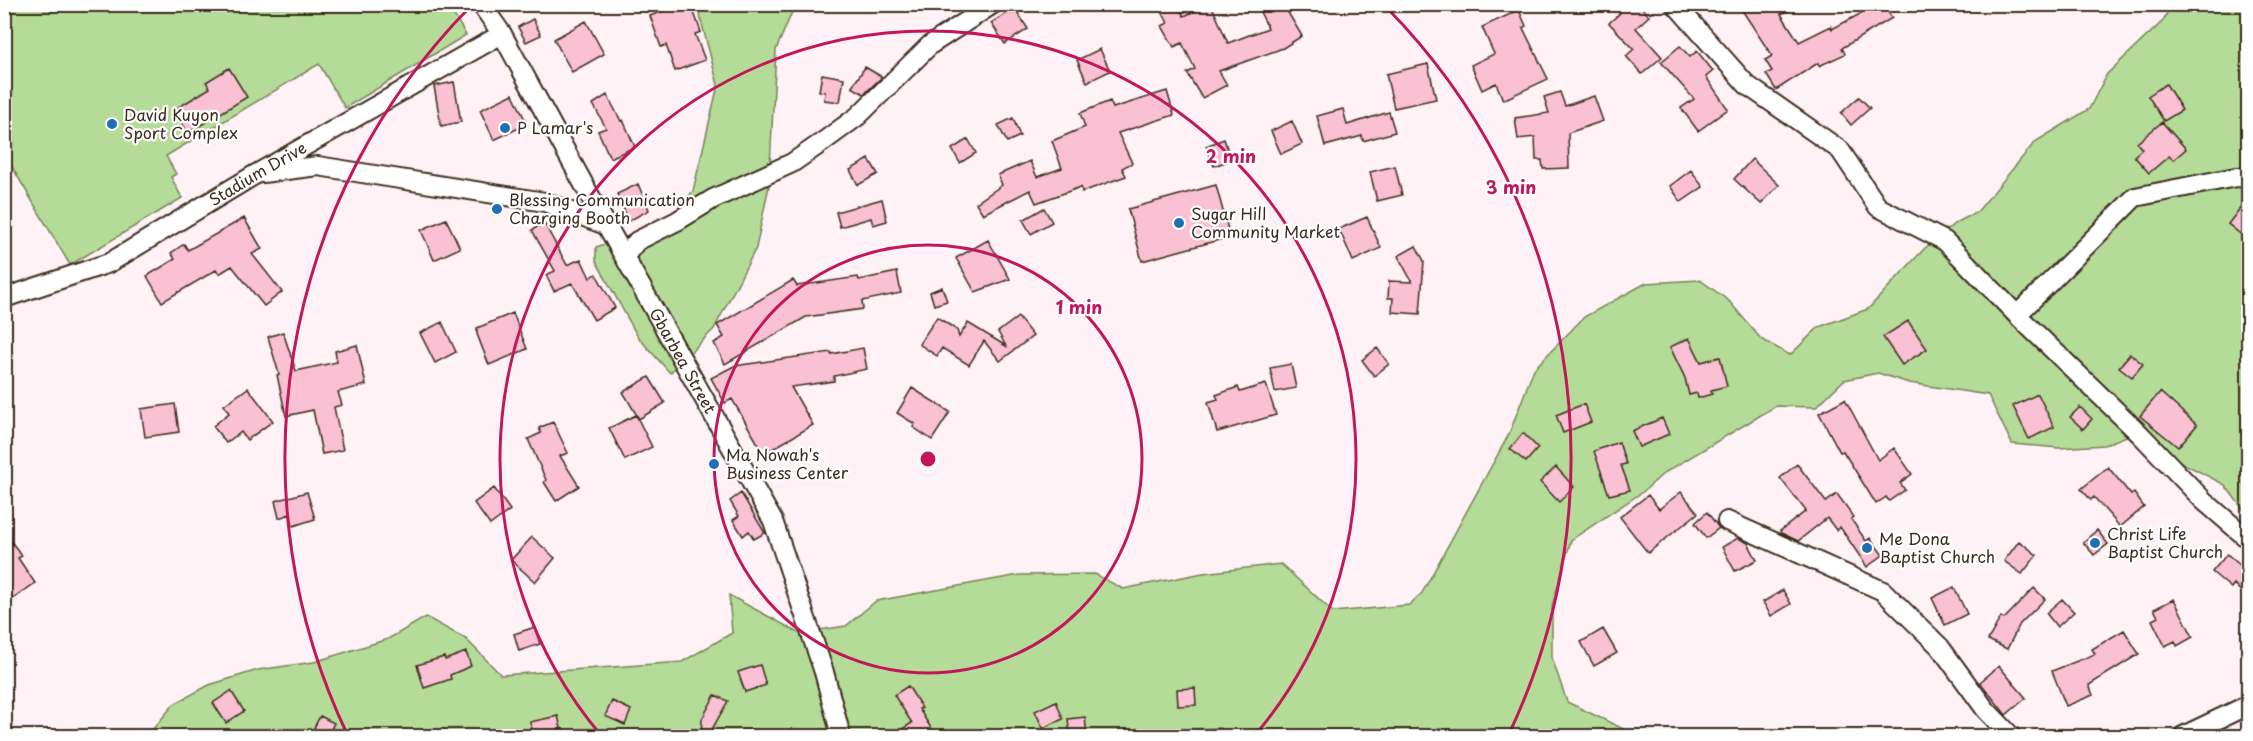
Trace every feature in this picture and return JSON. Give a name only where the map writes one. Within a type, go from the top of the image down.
[{"type":"street","name":"Gbarbea Street","points":[[481,4],[502,34],[773,521],[824,672],[841,736]]},
{"type":"street","points":[[625,256],[637,241],[677,221],[713,199],[792,163],[858,116],[930,45],[993,4]]},
{"type":"street","points":[[1675,4],[1747,85],[1840,150],[1878,207],[1945,241],[2017,315],[2141,435],[2204,501],[2248,539]]},
{"type":"street","name":"Stadium Drive","points":[[4,298],[109,263],[255,174],[502,34]]},
{"type":"street","points":[[255,174],[318,166],[545,202],[608,226]]},
{"type":"street","points":[[2017,315],[2135,197],[2236,177],[2248,178]]},
{"type":"street","points":[[1727,521],[1883,591],[1940,647],[1986,710],[2011,736]]},
{"type":"street","points":[[2183,736],[2248,705]]},
{"type":"green space","name":"David Kuyon Sport Complex","points":[[4,5],[448,5],[466,35],[345,108],[319,64],[166,156],[176,174],[171,177],[182,198],[70,265],[5,155]]},
{"type":"green space","points":[[697,5],[795,5],[776,50],[769,186],[756,248],[714,329],[670,373],[638,337],[596,261],[596,247],[632,235],[660,229],[693,191],[718,85]]},
{"type":"green space","points":[[2170,5],[2248,5],[2248,516],[2225,485],[2129,435],[2104,445],[2059,448],[2012,444],[1988,395],[1909,383],[1878,373],[1844,380],[1816,407],[1776,406],[1664,473],[1644,491],[1571,540],[1552,606],[1552,658],[1567,702],[1638,736],[1229,736],[1221,728],[1171,730],[1155,736],[147,736],[174,704],[209,685],[258,670],[314,662],[388,639],[426,617],[466,639],[501,675],[682,662],[732,633],[729,595],[799,633],[846,626],[876,601],[1019,575],[1095,574],[1123,589],[1203,573],[1281,564],[1333,612],[1409,605],[1422,593],[1509,434],[1534,369],[1584,317],[1646,283],[1700,280],[1729,301],[1761,339],[1790,355],[1819,327],[1868,309],[1924,249],[1954,224],[1977,212],[2035,142],[2089,109],[2107,74],[2164,20]]},
{"type":"building","points":[[682,4],[691,4],[701,32],[695,34],[705,60],[675,71],[666,45],[661,47],[650,16]]},
{"type":"building","points":[[1158,4],[1177,4],[1184,16],[1211,4],[1228,43],[1268,28],[1256,4],[1283,4],[1302,36],[1283,48],[1219,71],[1227,85],[1202,98],[1187,73],[1195,69],[1182,43],[1174,47],[1162,26],[1168,23]]},
{"type":"building","points":[[1612,4],[1639,4],[1649,16],[1636,28],[1662,57],[1642,74],[1626,56],[1634,49],[1609,23],[1620,13]]},
{"type":"building","points":[[1738,4],[1803,4],[1781,14],[1799,42],[1831,26],[1832,29],[1862,13],[1856,4],[1883,4],[1892,18],[1842,48],[1845,54],[1819,66],[1818,63],[1776,90],[1766,74],[1772,71],[1765,60],[1772,56]]},
{"type":"building","points":[[1016,10],[1028,29],[1005,44],[991,23],[1010,11],[1011,13]]},
{"type":"building","points":[[1519,10],[1526,26],[1523,28],[1548,79],[1503,100],[1496,83],[1482,90],[1471,65],[1494,54],[1482,27]]},
{"type":"building","points":[[533,19],[541,35],[526,42],[518,27]]},
{"type":"building","points":[[586,21],[604,54],[572,72],[554,39]]},
{"type":"building","points":[[1680,46],[1690,57],[1697,51],[1713,71],[1706,77],[1728,109],[1698,131],[1681,108],[1694,99],[1661,62]]},
{"type":"building","points":[[1100,49],[1110,71],[1087,82],[1077,60]]},
{"type":"building","points":[[1428,64],[1436,99],[1394,108],[1386,74]]},
{"type":"building","points":[[865,67],[882,77],[864,94],[852,87]]},
{"type":"building","points":[[229,68],[247,97],[188,133],[174,110],[210,88],[206,82]]},
{"type":"building","points":[[822,74],[844,78],[840,102],[824,100],[825,92],[819,91]]},
{"type":"building","points":[[454,82],[461,122],[441,126],[434,86]]},
{"type":"building","points":[[2166,84],[2182,110],[2164,121],[2148,96]]},
{"type":"building","points":[[1167,91],[1174,115],[1118,133],[1132,163],[1122,168],[1126,176],[1082,192],[1081,187],[1036,203],[1030,190],[983,214],[976,203],[1002,185],[998,175],[1030,161],[1037,177],[1062,168],[1052,141],[1085,127],[1080,113],[1110,101],[1113,108]]},
{"type":"building","points":[[1560,92],[1565,106],[1594,96],[1603,121],[1568,133],[1569,168],[1543,169],[1542,160],[1536,160],[1535,137],[1518,139],[1515,118],[1549,113],[1544,97]]},
{"type":"building","points":[[513,94],[527,124],[494,140],[480,110]]},
{"type":"building","points":[[607,95],[621,121],[623,120],[635,147],[610,158],[598,131],[606,128],[593,104]]},
{"type":"building","points":[[1859,97],[1870,108],[1851,125],[1841,113]]},
{"type":"building","points":[[1343,109],[1347,125],[1389,112],[1395,132],[1363,141],[1362,136],[1325,146],[1317,116]]},
{"type":"building","points":[[1013,118],[1020,136],[1007,142],[998,125]]},
{"type":"building","points":[[1292,121],[1302,144],[1281,154],[1271,131]]},
{"type":"building","points":[[2162,122],[2186,149],[2173,160],[2169,156],[2149,173],[2134,156],[2142,149],[2137,143]]},
{"type":"building","points":[[968,139],[976,153],[960,163],[952,149]]},
{"type":"building","points":[[1224,139],[1231,160],[1214,166],[1206,146]]},
{"type":"building","points":[[869,159],[878,174],[858,185],[850,170]]},
{"type":"building","points":[[1752,159],[1779,185],[1761,204],[1734,179]]},
{"type":"building","points":[[1395,166],[1402,195],[1377,201],[1370,172]]},
{"type":"building","points":[[1691,170],[1703,187],[1681,202],[1670,186]]},
{"type":"building","points":[[638,184],[649,210],[629,221],[617,194]]},
{"type":"building","name":"Sugar Hill Community Market","points":[[1216,185],[1230,237],[1142,261],[1128,209]]},
{"type":"building","points":[[2248,198],[2248,240],[2228,224]]},
{"type":"building","points":[[882,199],[887,221],[873,225],[871,218],[840,227],[836,212]]},
{"type":"building","points":[[1044,208],[1052,222],[1031,234],[1023,220]]},
{"type":"building","points":[[1367,217],[1381,248],[1353,261],[1339,229]]},
{"type":"building","points":[[244,218],[262,249],[252,254],[282,292],[264,306],[232,266],[219,274],[216,270],[162,302],[147,276],[175,259],[171,253],[184,244],[188,250]]},
{"type":"building","points":[[446,219],[460,248],[434,260],[421,230]]},
{"type":"building","points":[[544,223],[567,265],[581,259],[590,278],[596,274],[615,308],[594,320],[572,283],[554,291],[546,275],[555,271],[532,230]]},
{"type":"building","points":[[988,240],[1010,279],[975,292],[956,258]]},
{"type":"building","points":[[1416,246],[1424,261],[1420,314],[1392,312],[1393,298],[1388,298],[1389,281],[1412,282],[1398,256]]},
{"type":"building","points":[[897,272],[901,293],[862,301],[863,309],[806,317],[725,364],[714,343],[724,337],[717,325],[793,280],[797,286],[858,277],[859,280]]},
{"type":"building","points":[[942,287],[947,301],[934,305],[930,292]]},
{"type":"building","points":[[513,313],[527,349],[489,365],[477,334],[477,328]]},
{"type":"building","points":[[937,317],[957,330],[959,337],[968,323],[1006,346],[998,332],[1018,317],[1033,336],[1000,361],[984,341],[969,365],[942,348],[937,356],[919,344]]},
{"type":"building","points":[[1908,321],[1927,349],[1902,365],[1883,337]]},
{"type":"building","points":[[442,322],[456,352],[435,363],[420,333]]},
{"type":"building","points":[[283,332],[296,371],[337,362],[335,351],[357,345],[366,385],[338,392],[342,405],[334,407],[343,450],[322,454],[313,410],[286,416],[277,375],[279,374],[268,337]]},
{"type":"building","points":[[1689,338],[1701,362],[1720,357],[1727,386],[1711,390],[1712,394],[1698,398],[1697,393],[1689,395],[1685,378],[1670,347]]},
{"type":"building","points":[[863,348],[867,369],[834,376],[834,381],[791,387],[813,425],[764,454],[732,399],[725,403],[711,378],[734,366]]},
{"type":"building","points":[[1377,348],[1389,364],[1374,376],[1362,360]]},
{"type":"building","points":[[2130,354],[2143,364],[2132,377],[2119,367]]},
{"type":"building","points":[[1291,364],[1296,388],[1275,392],[1270,368]]},
{"type":"building","points":[[649,377],[665,403],[639,419],[623,392]]},
{"type":"building","points":[[1266,384],[1276,415],[1217,432],[1208,402],[1218,399],[1216,395],[1238,387],[1240,392]]},
{"type":"building","points":[[248,388],[273,421],[247,440],[241,432],[226,443],[213,426],[229,413],[224,405]]},
{"type":"building","points":[[912,388],[950,412],[932,440],[913,427],[915,424],[897,413]]},
{"type":"building","points":[[2160,392],[2197,425],[2178,447],[2140,416]]},
{"type":"building","points":[[2038,394],[2054,427],[2029,439],[2013,406]]},
{"type":"building","points":[[1845,399],[1878,460],[1894,448],[1912,474],[1900,483],[1905,490],[1889,501],[1886,497],[1876,504],[1843,451],[1840,452],[1819,413]]},
{"type":"building","points":[[175,404],[179,432],[145,437],[141,409]]},
{"type":"building","points":[[1584,404],[1591,422],[1563,433],[1556,415]]},
{"type":"building","points":[[2080,407],[2092,419],[2083,429],[2070,417]]},
{"type":"building","points":[[636,415],[652,447],[625,460],[609,428]]},
{"type":"building","points":[[1662,418],[1669,434],[1639,447],[1632,431]]},
{"type":"building","points":[[553,422],[568,453],[560,456],[579,486],[556,501],[544,482],[546,480],[528,439],[541,433],[539,428]]},
{"type":"building","points":[[1523,433],[1538,448],[1526,462],[1510,449]]},
{"type":"building","points":[[1619,442],[1626,464],[1621,465],[1630,490],[1609,495],[1594,451]]},
{"type":"building","points":[[1797,464],[1826,502],[1837,494],[1854,517],[1851,519],[1866,541],[1870,538],[1883,555],[1867,567],[1840,527],[1836,530],[1827,518],[1798,541],[1781,533],[1780,531],[1806,511],[1780,478]]},
{"type":"building","points":[[1556,467],[1574,487],[1559,502],[1540,482]]},
{"type":"building","points":[[2108,467],[2131,495],[2134,493],[2144,507],[2120,527],[2094,497],[2091,500],[2081,489]]},
{"type":"building","points":[[494,488],[510,510],[490,525],[474,503]]},
{"type":"building","points":[[307,492],[315,519],[293,526],[290,514],[279,518],[275,501]]},
{"type":"building","points":[[1681,492],[1698,513],[1648,553],[1620,517],[1648,495],[1659,509]]},
{"type":"building","points":[[741,493],[765,533],[754,539],[749,531],[743,536],[733,520],[739,516],[730,501]]},
{"type":"building","points":[[1707,512],[1719,528],[1706,538],[1695,523]]},
{"type":"building","name":"Christ Life Baptist Church","points":[[2097,530],[2108,544],[2094,555],[2083,542]]},
{"type":"building","points":[[4,532],[22,556],[18,558],[35,583],[13,599],[4,587]]},
{"type":"building","points":[[532,537],[555,558],[535,582],[511,560]]},
{"type":"building","points":[[1738,538],[1748,543],[1757,560],[1735,571],[1722,547]]},
{"type":"building","points":[[2019,541],[2037,555],[2022,574],[2004,561]]},
{"type":"building","points":[[2227,554],[2248,572],[2248,599],[2234,584],[2231,588],[2212,572]]},
{"type":"building","points":[[1954,587],[1967,614],[1945,625],[1932,598]]},
{"type":"building","points":[[2034,588],[2045,599],[2020,624],[2007,649],[1988,640],[2001,617],[2004,619]]},
{"type":"building","points":[[1783,590],[1791,604],[1771,616],[1763,602]]},
{"type":"building","points":[[2062,599],[2074,612],[2057,627],[2046,613]]},
{"type":"building","points":[[2174,599],[2193,637],[2177,646],[2175,641],[2165,646],[2152,620],[2158,617],[2154,609]]},
{"type":"building","points":[[535,627],[540,644],[519,651],[514,634]]},
{"type":"building","points":[[1603,629],[1617,653],[1594,666],[1581,642]]},
{"type":"building","points":[[2124,630],[2139,654],[2089,685],[2093,695],[2066,706],[2052,671],[2095,654],[2092,649]]},
{"type":"building","points":[[466,652],[471,666],[450,675],[451,679],[424,688],[417,665],[444,657],[445,660]]},
{"type":"building","points":[[760,665],[766,685],[745,692],[738,672]]},
{"type":"building","points":[[1999,666],[2026,698],[2006,715],[1980,682]]},
{"type":"building","points":[[908,686],[936,736],[891,736],[912,723],[894,695]]},
{"type":"building","points":[[1195,688],[1196,705],[1178,706],[1177,689]]},
{"type":"building","points":[[231,691],[244,711],[226,723],[213,703]]},
{"type":"building","points":[[715,695],[728,701],[708,736],[701,736],[702,719]]},
{"type":"building","points":[[612,701],[631,710],[625,725],[605,716]]},
{"type":"building","points":[[1056,701],[1063,719],[1043,728],[1035,711]]},
{"type":"building","points":[[320,716],[334,723],[328,735],[314,728]]},
{"type":"building","points":[[558,716],[563,736],[534,736],[530,722]]},
{"type":"building","points":[[1085,717],[1087,736],[1070,736],[1068,719]]},
{"type":"place","name":"David Kuyon Sport Complex","points":[[112,124]]},
{"type":"place","name":"P Lamar's","points":[[505,128]]},
{"type":"place","name":"Blessing Communication Charging Booth","points":[[497,209]]},
{"type":"place","name":"Sugar Hill Community Market","points":[[1179,223]]},
{"type":"place","name":"Ma Nowah's Business Center","points":[[714,464]]},
{"type":"place","name":"Christ Life Baptist Church","points":[[2095,543]]},
{"type":"place","name":"Me Dona Baptist Church","points":[[1867,548]]}]
